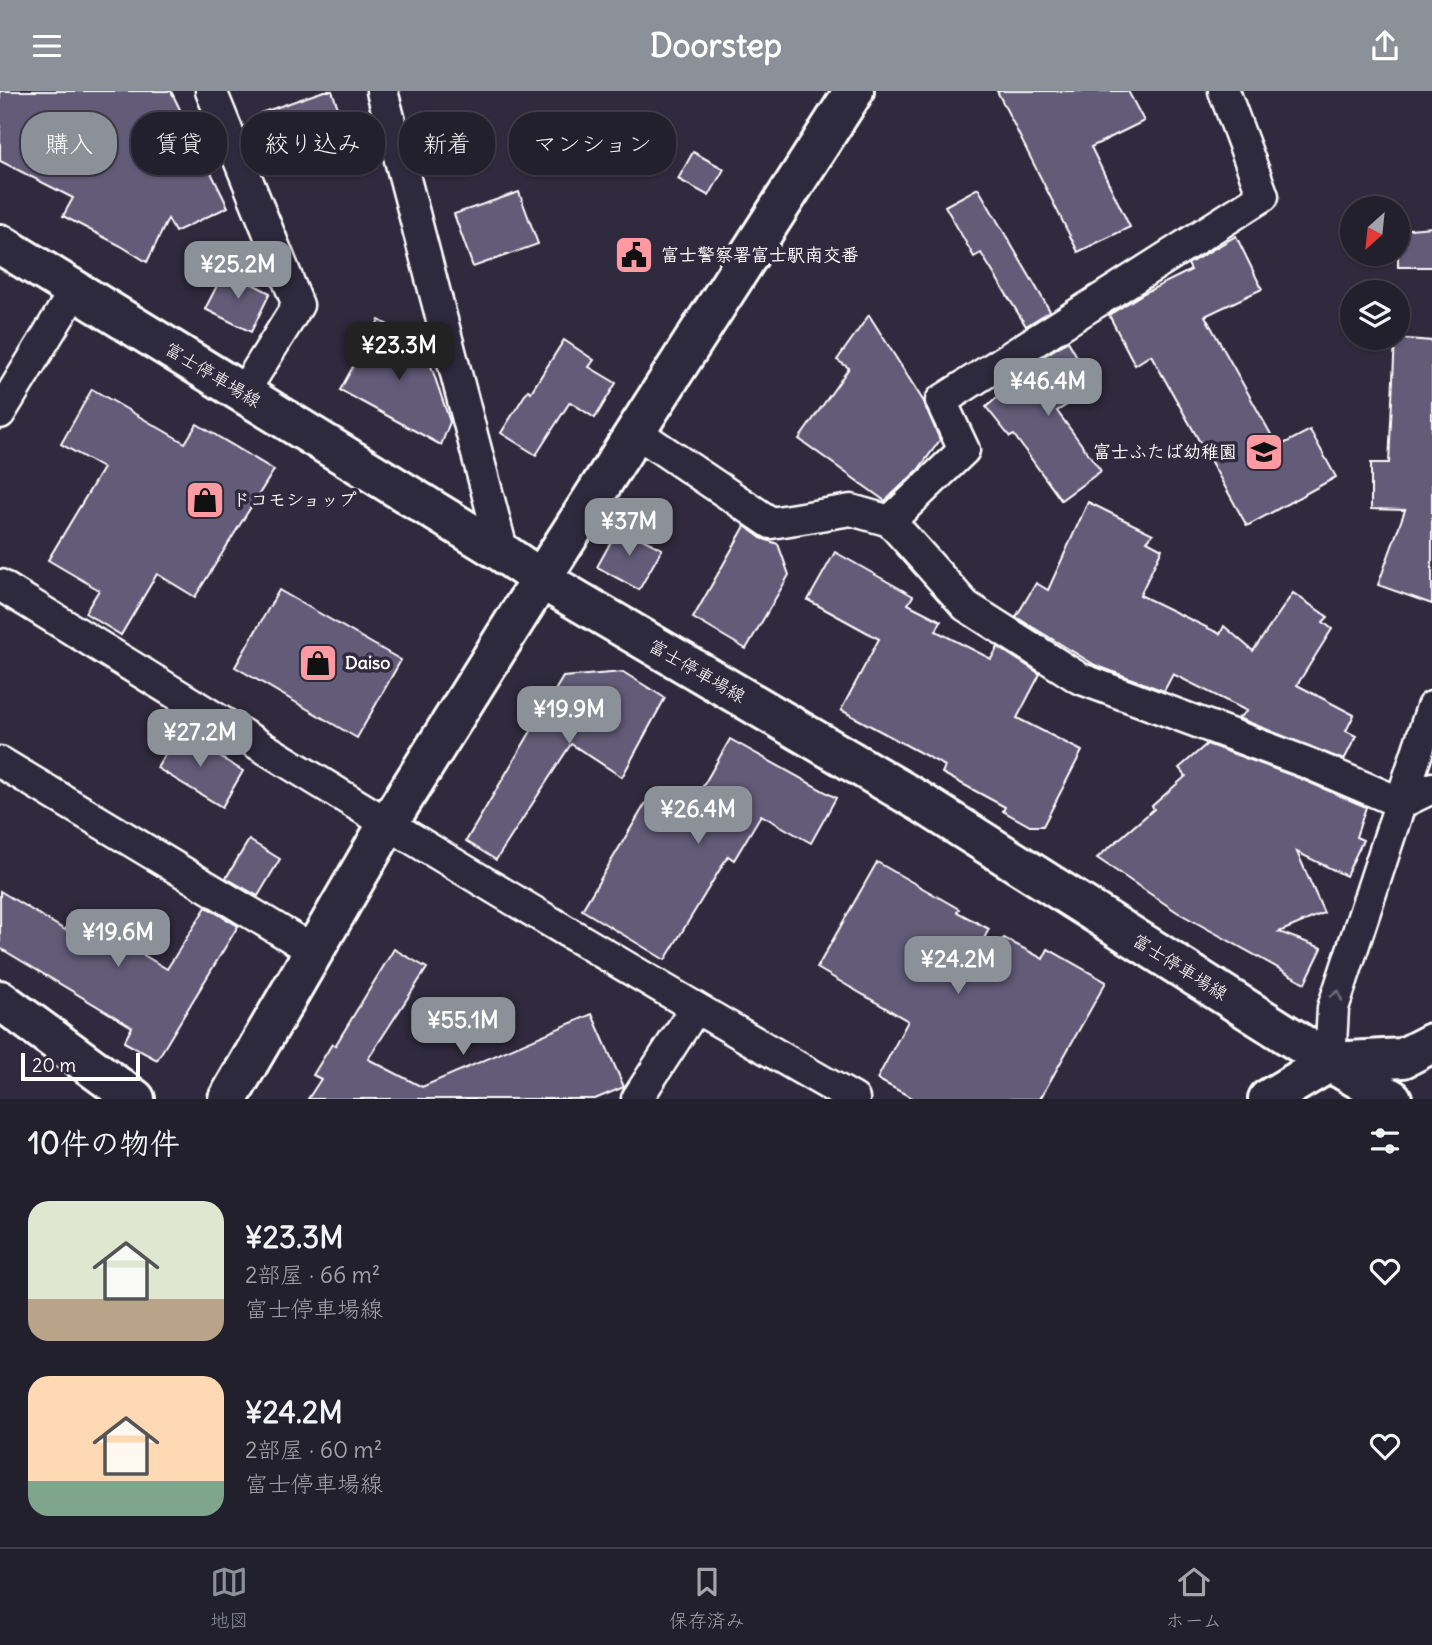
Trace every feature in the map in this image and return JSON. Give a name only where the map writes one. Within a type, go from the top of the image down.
[{"type":"main road","points":[[228,1099],[387,825],[541,579],[854,91]]},
{"type":"main road","name":"富士停車場線","points":[[0,244],[541,579],[919,801],[1392,1099]]},
{"type":"main road","points":[[0,1000],[135,1099]]},
{"type":"main road","points":[[1268,1099],[1330,1062],[1403,1058],[1432,1043]]},
{"type":"street","points":[[211,91],[298,306],[243,393]]},
{"type":"street","points":[[382,91],[503,553]]},
{"type":"street","points":[[890,520],[964,450],[941,401],[1263,196],[1224,91]]},
{"type":"street","points":[[0,414],[75,290]]},
{"type":"street","points":[[636,432],[771,523],[851,510],[890,520],[967,606],[1079,678],[1305,762],[1401,803],[1432,788]]},
{"type":"street","points":[[0,585],[387,825],[695,1009],[854,1099]]},
{"type":"street","points":[[1330,1062],[1333,1009],[1432,707]]},
{"type":"street","points":[[0,762],[314,951]]},
{"type":"street","points":[[637,1099],[695,1009]]},
{"type":"building","points":[[0,91],[171,91],[181,112],[131,112],[131,175],[212,175],[228,207],[175,232],[168,219],[147,262],[63,216],[73,198],[28,175],[117,175],[117,112],[21,112],[21,172],[0,161]]},
{"type":"building","points":[[324,91],[332,91],[339,112],[263,112]]},
{"type":"building","points":[[997,91],[1128,91],[1144,121],[1091,147],[1130,227],[1078,252]]},
{"type":"building","points":[[693,152],[724,169],[709,196],[678,179]]},
{"type":"building","points":[[978,188],[1050,311],[1026,326],[981,253],[974,257],[945,206]]},
{"type":"building","points":[[519,192],[538,244],[473,267],[454,214]]},
{"type":"building","points":[[1432,227],[1432,267],[1398,267],[1410,266],[1410,229]]},
{"type":"building","points":[[1236,236],[1262,289],[1205,316],[1278,447],[1310,430],[1336,477],[1247,526],[1151,355],[1135,365],[1109,315],[1144,293],[1191,270],[1188,264]]},
{"type":"building","points":[[225,270],[270,293],[251,332],[205,309]]},
{"type":"building","points":[[869,315],[924,402],[940,440],[918,470],[885,501],[799,439],[849,368],[837,360]]},
{"type":"building","points":[[379,320],[424,345],[450,422],[441,445],[340,390]]},
{"type":"building","points":[[1410,339],[1432,341],[1432,604],[1378,585],[1405,510],[1371,509],[1371,463],[1389,463],[1394,350],[1410,350]]},
{"type":"building","points":[[564,340],[594,360],[589,367],[616,383],[595,418],[570,402],[536,455],[501,433]]},
{"type":"building","points":[[1068,341],[1095,388],[1057,411],[1101,471],[1061,500],[1014,435],[1010,437],[986,407],[1005,391],[1000,384]]},
{"type":"building","points":[[92,389],[185,443],[197,424],[274,470],[195,597],[157,574],[121,635],[85,613],[99,590],[48,560],[103,468],[61,444]]},
{"type":"building","points":[[1088,502],[1153,534],[1147,541],[1162,549],[1140,595],[1220,634],[1224,626],[1253,651],[1293,593],[1328,617],[1323,622],[1332,629],[1297,685],[1354,715],[1346,731],[1356,736],[1344,760],[1238,718],[1247,711],[1173,674],[1164,691],[1095,665],[1016,617],[1036,583],[1048,590]]},
{"type":"building","points":[[745,526],[761,538],[778,544],[789,575],[746,649],[693,618]]},
{"type":"building","points":[[619,527],[662,549],[639,590],[597,567]]},
{"type":"building","points":[[835,552],[913,596],[908,604],[941,621],[936,631],[991,659],[998,647],[1040,674],[1017,718],[1082,751],[1043,826],[1030,826],[1003,811],[1005,807],[942,773],[945,766],[841,710],[879,639],[808,600]]},
{"type":"building","name":"Daiso","points":[[279,590],[401,660],[357,738],[235,667]]},
{"type":"building","points":[[623,672],[665,698],[622,777],[571,744],[496,860],[466,841],[563,677]]},
{"type":"building","points":[[179,732],[243,771],[222,807],[157,768]]},
{"type":"building","points":[[730,739],[836,798],[811,843],[761,815],[734,860],[728,856],[665,960],[582,910],[647,801],[682,823]]},
{"type":"building","points":[[1207,744],[1299,778],[1366,807],[1356,837],[1363,840],[1346,876],[1297,852],[1324,913],[1279,932],[1322,948],[1305,983],[1177,912],[1097,858],[1154,809],[1152,806],[1186,776],[1179,768]]},
{"type":"building","points":[[249,840],[280,859],[258,896],[226,878]]},
{"type":"building","points":[[877,862],[989,929],[968,969],[1004,938],[1043,959],[1048,949],[1106,982],[1040,1099],[914,1099],[877,1079],[908,1021],[817,968]]},
{"type":"building","points":[[0,891],[65,930],[75,914],[167,969],[206,907],[238,926],[157,1060],[124,1042],[132,1027],[0,948]]},
{"type":"building","points":[[394,949],[427,968],[368,1059],[422,1087],[592,1014],[624,1087],[595,1099],[308,1099],[321,1079],[313,1075],[332,1044],[335,1046]]},
{"type":"place","name":"富士警察署富士駅南交番","points":[[634,255]]},
{"type":"place","name":"富士ふたば幼稚園","points":[[1264,452]]},
{"type":"place","name":"ドコモショップ","points":[[205,500]]},
{"type":"place","name":"Daiso","points":[[318,663]]}]
